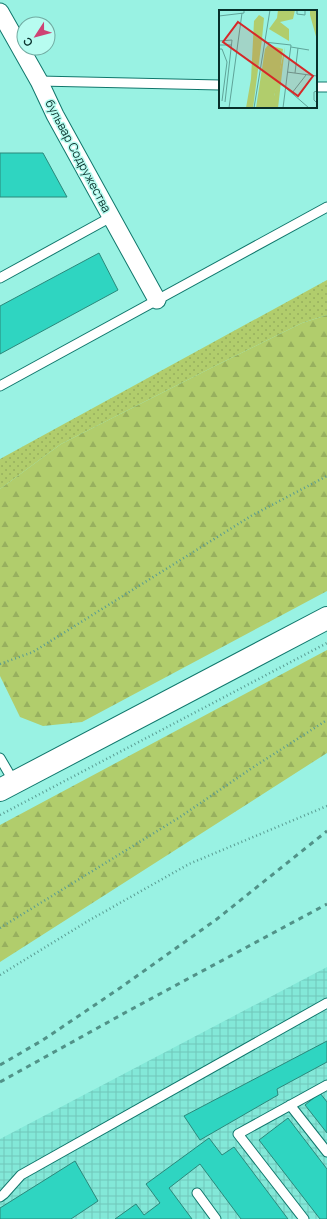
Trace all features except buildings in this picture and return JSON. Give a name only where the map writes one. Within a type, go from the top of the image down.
[{"type":"street","name":"бульвар Содружества","points":[[0,12],[39,81],[55,115],[157,300]]},
{"type":"street","points":[[7,786],[327,618]]},
{"type":"lane","points":[[39,81],[219,85]]},
{"type":"lane","points":[[0,386],[327,207]]},
{"type":"lane","points":[[0,278],[111,217]]},
{"type":"lane","points":[[0,758],[7,786]]},
{"type":"lane","points":[[0,1196],[4,1194],[20,1175],[327,1003]]},
{"type":"lane","points":[[304,1219],[238,1134],[327,1085]]},
{"type":"lane","points":[[290,1105],[327,1152]]},
{"type":"lane","points":[[197,1193],[216,1219]]},
{"type":"path","points":[[0,664],[32,652],[250,516],[327,476]]},
{"type":"path","points":[[0,815],[327,642]]},
{"type":"path","points":[[0,928],[180,818],[252,768],[327,720]]},
{"type":"path","points":[[0,975],[189,864],[327,806]]},
{"type":"shaded area","points":[[327,967],[327,1219],[0,1219],[0,1139]]},
{"type":"green space","points":[[327,280],[327,315],[302,323],[61,444],[0,489],[0,459]]},
{"type":"green space","points":[[327,315],[327,591],[82,722],[43,726],[20,717],[0,676],[0,489],[61,444],[302,323]]},
{"type":"green space","points":[[327,650],[327,753],[0,962],[0,825]]},
{"type":"railway","points":[[0,1065],[43,1040],[120,988],[217,919],[327,831]]},
{"type":"railway","points":[[0,1082],[327,904]]}]
